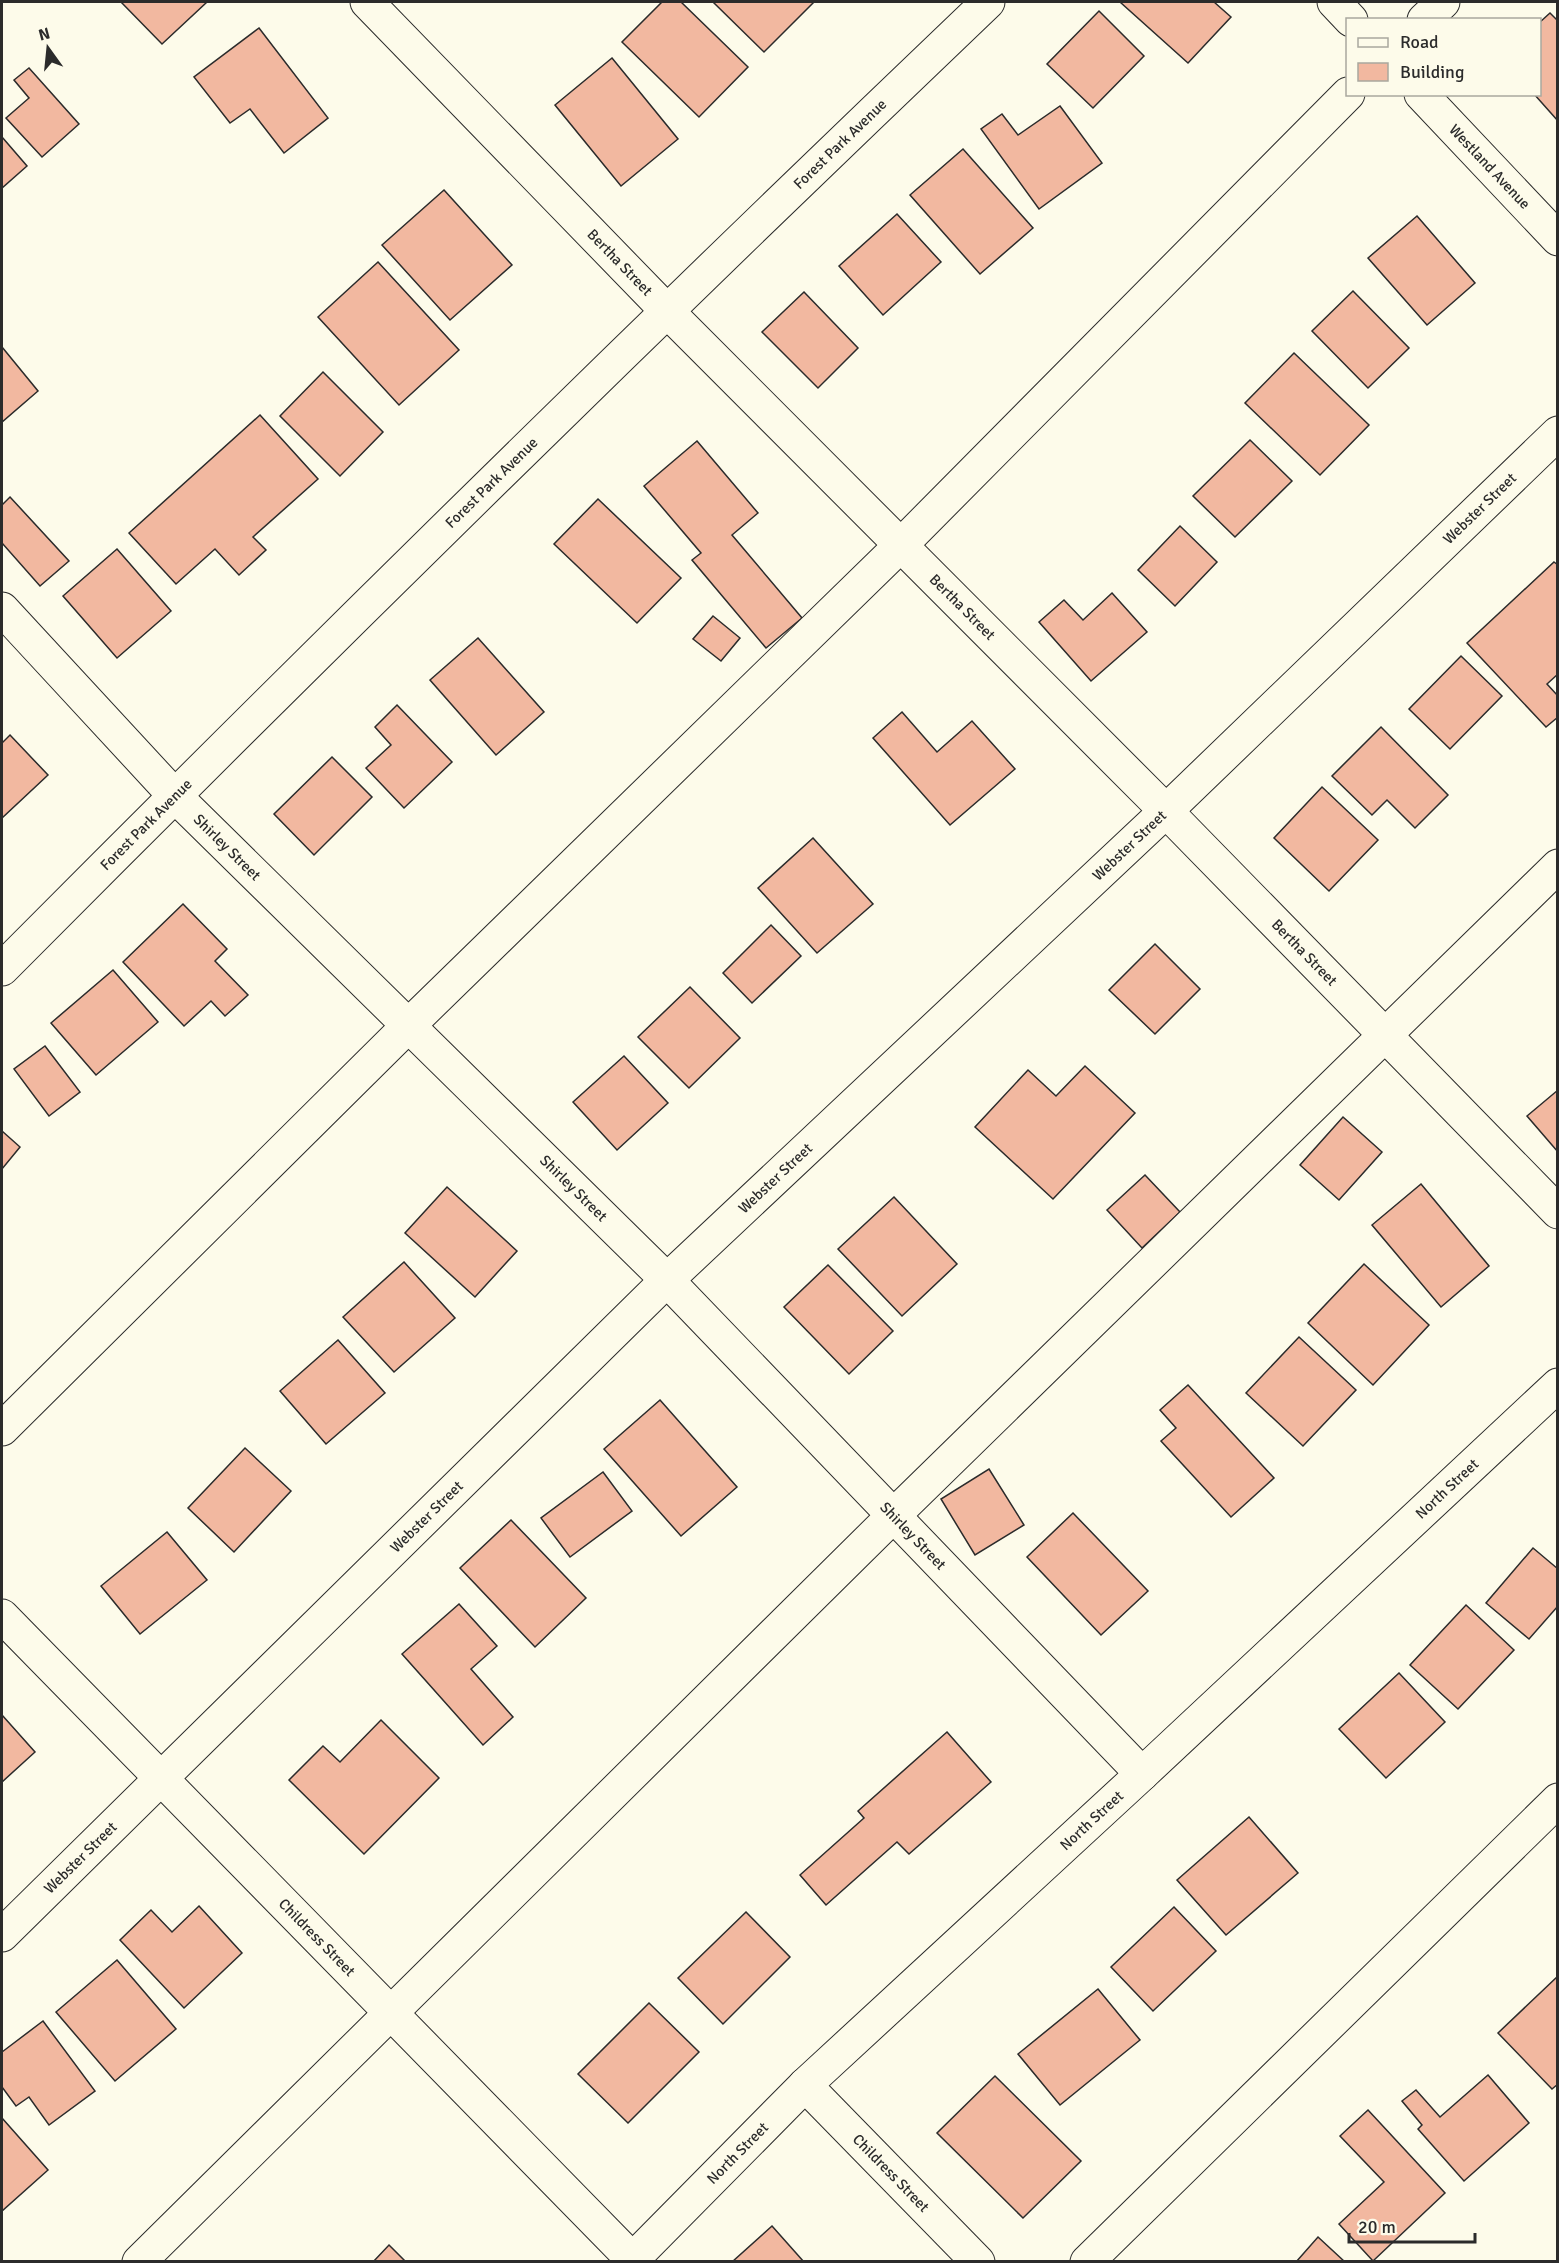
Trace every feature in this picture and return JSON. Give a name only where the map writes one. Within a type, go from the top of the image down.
[{"type":"street","name":"Bertha Street","points":[[367,2],[666,310],[1166,811],[1557,1212]]},
{"type":"street","name":"Forest Park Avenue","points":[[2,969],[174,795],[666,310],[988,2]]},
{"type":"street","points":[[1334,2],[1349,18]]},
{"type":"street","points":[[1426,18],[1443,2]]},
{"type":"street","points":[[2,1429],[408,1026],[901,545],[1346,96]]},
{"type":"street","name":"Westland Avenue","points":[[1423,96],[1557,240]]},
{"type":"street","name":"Webster Street","points":[[2,1935],[667,1281],[1166,811],[1557,433]]},
{"type":"street","name":"Shirley Street","points":[[2,609],[174,795],[667,1281],[1142,1774]]},
{"type":"street","points":[[139,2262],[893,1516],[1386,1036],[1557,866]]},
{"type":"street","name":"North Street","points":[[631,2260],[805,2085],[1142,1774],[1557,1385]]},
{"type":"street","name":"Childress Street","points":[[2,1616],[631,2260]]},
{"type":"street","points":[[1087,2262],[1557,1800]]},
{"type":"street","name":"Childress Street","points":[[805,2085],[978,2262]]},
{"type":"building","points":[[121,2],[207,2],[162,44]]},
{"type":"building","points":[[662,2],[681,2],[748,67],[699,117],[622,42]]},
{"type":"building","points":[[713,2],[814,2],[764,52]]},
{"type":"building","points":[[1120,2],[1214,2],[1231,17],[1188,63]]},
{"type":"building","points":[[1099,11],[1144,56],[1093,108],[1047,64]]},
{"type":"building","points":[[1550,13],[1558,21],[1558,121],[1536,96],[1541,96],[1541,21]]},
{"type":"building","points":[[259,28],[328,118],[284,153],[250,109],[230,123],[194,77]]},
{"type":"building","points":[[612,58],[678,139],[621,186],[555,105]]},
{"type":"building","points":[[29,68],[79,124],[42,157],[6,118],[29,98],[14,80]]},
{"type":"building","points":[[1060,106],[1102,163],[1039,209],[981,129],[1002,114],[1018,135]]},
{"type":"building","points":[[2,137],[27,166],[2,188]]},
{"type":"building","points":[[963,149],[1033,228],[980,274],[910,195]]},
{"type":"building","points":[[444,190],[512,265],[450,320],[382,245]]},
{"type":"building","points":[[897,214],[941,262],[883,315],[839,266]]},
{"type":"building","points":[[1417,216],[1475,283],[1427,325],[1368,258]]},
{"type":"building","points":[[378,262],[459,350],[399,405],[318,317]]},
{"type":"building","points":[[1353,291],[1409,348],[1368,388],[1312,331]]},
{"type":"building","points":[[804,292],[858,348],[818,388],[762,332]]},
{"type":"building","points":[[2,347],[38,391],[2,422]]},
{"type":"building","points":[[1294,353],[1369,425],[1320,475],[1245,403]]},
{"type":"building","points":[[323,372],[383,432],[340,476],[280,416]]},
{"type":"building","points":[[260,415],[318,479],[253,537],[266,550],[239,575],[215,549],[176,584],[129,533]]},
{"type":"building","points":[[1250,440],[1292,481],[1235,537],[1193,496]]},
{"type":"building","points":[[697,441],[758,513],[732,535],[802,618],[766,648],[692,560],[701,553],[644,486]]},
{"type":"building","points":[[10,497],[69,561],[40,586],[2,543],[2,505]]},
{"type":"building","points":[[598,499],[681,578],[637,623],[554,544]]},
{"type":"building","points":[[1180,526],[1217,562],[1175,606],[1138,570]]},
{"type":"building","points":[[117,549],[171,611],[117,658],[63,596]]},
{"type":"building","points":[[1554,562],[1558,565],[1558,674],[1547,684],[1558,696],[1558,717],[1546,727],[1467,643]]},
{"type":"building","points":[[1112,593],[1147,632],[1091,681],[1039,622],[1064,600],[1083,620]]},
{"type":"building","points":[[713,616],[740,638],[721,661],[693,639]]},
{"type":"building","points":[[478,638],[544,712],[496,755],[430,680]]},
{"type":"building","points":[[1461,656],[1502,696],[1450,749],[1409,709]]},
{"type":"building","points":[[397,705],[452,762],[404,808],[366,768],[391,745],[375,727]]},
{"type":"building","points":[[902,712],[937,752],[972,721],[1015,769],[950,825],[873,738]]},
{"type":"building","points":[[1381,727],[1448,795],[1415,828],[1387,800],[1372,815],[1332,776]]},
{"type":"building","points":[[10,735],[48,775],[2,818],[2,743]]},
{"type":"building","points":[[332,757],[372,797],[314,855],[274,814]]},
{"type":"building","points":[[1322,787],[1378,840],[1329,891],[1274,838]]},
{"type":"building","points":[[813,838],[873,904],[817,953],[758,888]]},
{"type":"building","points":[[183,904],[227,949],[215,961],[248,995],[225,1016],[211,1001],[184,1026],[123,962]]},
{"type":"building","points":[[771,925],[801,956],[752,1003],[723,973]]},
{"type":"building","points":[[1155,944],[1200,989],[1155,1034],[1109,990]]},
{"type":"building","points":[[113,970],[158,1022],[96,1075],[51,1023]]},
{"type":"building","points":[[690,987],[740,1038],[689,1088],[638,1037]]},
{"type":"building","points":[[45,1046],[80,1092],[49,1116],[14,1069]]},
{"type":"building","points":[[624,1056],[668,1103],[617,1150],[573,1102]]},
{"type":"building","points":[[1085,1066],[1135,1113],[1053,1199],[975,1127],[1028,1070],[1056,1096]]},
{"type":"building","points":[[1558,1090],[1558,1152],[1527,1116]]},
{"type":"building","points":[[1343,1117],[1382,1152],[1339,1200],[1300,1165]]},
{"type":"building","points":[[2,1131],[20,1147],[2,1169]]},
{"type":"building","points":[[1145,1175],[1180,1212],[1142,1248],[1107,1210]]},
{"type":"building","points":[[1421,1184],[1489,1266],[1441,1307],[1372,1225]]},
{"type":"building","points":[[447,1187],[517,1251],[475,1297],[405,1233]]},
{"type":"building","points":[[894,1197],[957,1264],[902,1316],[838,1249]]},
{"type":"building","points":[[404,1262],[455,1318],[394,1372],[343,1317]]},
{"type":"building","points":[[1364,1264],[1429,1325],[1373,1385],[1308,1323]]},
{"type":"building","points":[[828,1265],[893,1331],[849,1374],[784,1307]]},
{"type":"building","points":[[1299,1337],[1356,1390],[1303,1446],[1246,1393]]},
{"type":"building","points":[[338,1340],[385,1393],[326,1444],[280,1391]]},
{"type":"building","points":[[1188,1385],[1274,1478],[1231,1517],[1161,1441],[1176,1428],[1160,1410]]},
{"type":"building","points":[[660,1400],[737,1487],[681,1536],[604,1449]]},
{"type":"building","points":[[245,1448],[291,1491],[234,1552],[188,1508]]},
{"type":"building","points":[[989,1469],[1024,1525],[975,1555],[941,1499]]},
{"type":"building","points":[[603,1472],[632,1511],[570,1557],[541,1518]]},
{"type":"building","points":[[1073,1513],[1148,1591],[1101,1635],[1027,1557]]},
{"type":"building","points":[[511,1520],[586,1598],[535,1647],[460,1568]]},
{"type":"building","points":[[167,1532],[207,1580],[140,1634],[101,1586]]},
{"type":"building","points":[[1533,1548],[1558,1569],[1558,1606],[1529,1639],[1486,1603]]},
{"type":"building","points":[[459,1604],[497,1646],[471,1669],[513,1717],[483,1745],[402,1654]]},
{"type":"building","points":[[1466,1605],[1514,1650],[1458,1709],[1410,1665]]},
{"type":"building","points":[[1399,1673],[1445,1722],[1386,1778],[1339,1729]]},
{"type":"building","points":[[2,1715],[35,1752],[2,1782]]},
{"type":"building","points":[[381,1720],[439,1778],[364,1854],[289,1780],[323,1746],[340,1762]]},
{"type":"building","points":[[947,1732],[991,1782],[909,1854],[897,1842],[826,1905],[800,1875],[864,1818],[858,1811]]},
{"type":"building","points":[[1249,1817],[1298,1873],[1226,1935],[1177,1880]]},
{"type":"building","points":[[199,1906],[242,1953],[184,2008],[120,1940],[151,1910],[172,1932]]},
{"type":"building","points":[[1174,1907],[1216,1951],[1153,2011],[1111,1967]]},
{"type":"building","points":[[746,1912],[790,1957],[723,2024],[678,1978]]},
{"type":"building","points":[[117,1960],[176,2029],[115,2081],[56,2012]]},
{"type":"building","points":[[1558,1976],[1558,2084],[1552,2089],[1498,2033]]},
{"type":"building","points":[[1098,1989],[1140,2040],[1060,2105],[1018,2054]]},
{"type":"building","points":[[649,2003],[699,2052],[628,2123],[578,2074]]},
{"type":"building","points":[[43,2021],[95,2091],[49,2125],[29,2097],[16,2106],[2,2087],[2,2052]]},
{"type":"building","points":[[1488,2075],[1529,2123],[1464,2181],[1418,2129],[1422,2125],[1402,2101],[1416,2090],[1440,2117]]},
{"type":"building","points":[[995,2076],[1081,2161],[1023,2218],[937,2133]]},
{"type":"building","points":[[1368,2110],[1445,2193],[1373,2261],[1339,2224],[1384,2182],[1340,2136]]},
{"type":"building","points":[[2,2118],[48,2170],[2,2211]]},
{"type":"building","points":[[772,2226],[804,2262],[732,2262]]},
{"type":"building","points":[[1318,2237],[1345,2262],[1296,2262]]},
{"type":"building","points":[[389,2245],[406,2262],[373,2262]]}]
